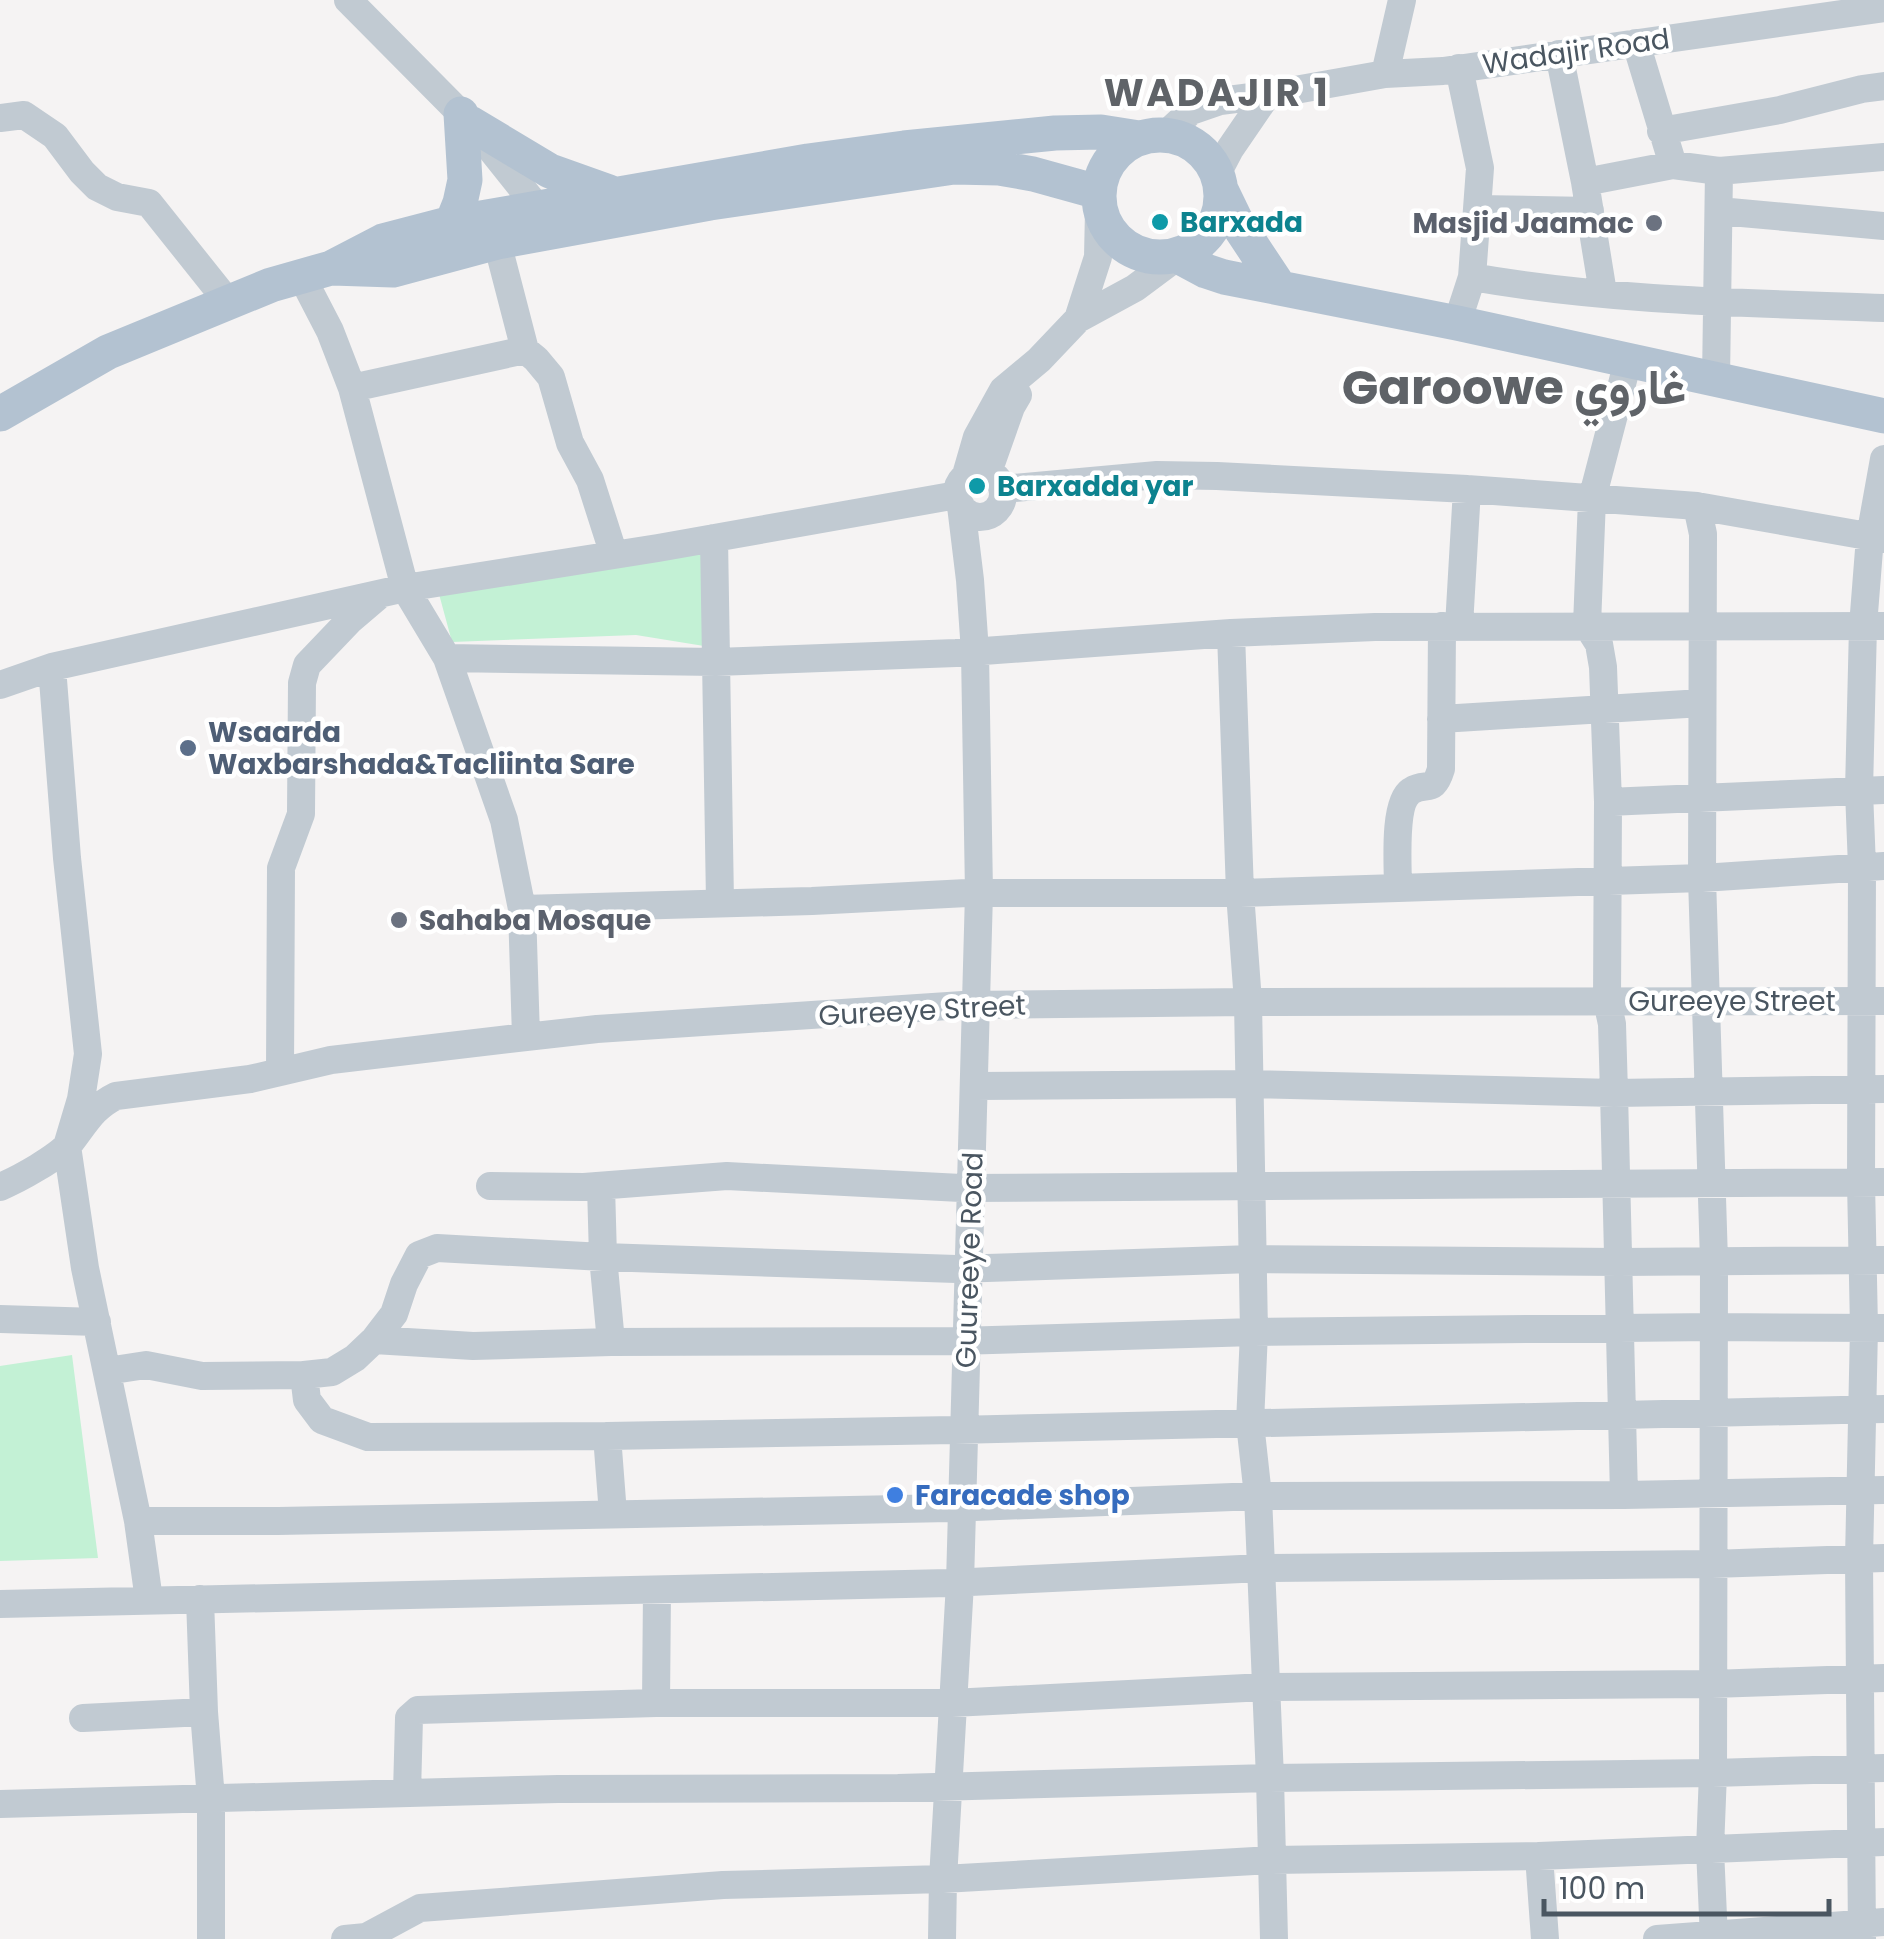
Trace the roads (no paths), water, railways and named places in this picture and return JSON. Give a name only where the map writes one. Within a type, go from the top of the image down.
[{"type":"main road","points":[[466,119],[550,171],[615,194]]},
{"type":"main road","points":[[452,223],[466,180],[466,119]]},
{"type":"main road","points":[[317,272],[393,270],[496,242],[541,220],[615,194],[904,148],[1102,132],[1190,143],[1206,155],[1237,223],[1280,288]]},
{"type":"main road","points":[[1152,136],[1123,146],[1102,174],[1098,201],[1106,226],[1134,252],[1152,257],[1178,256],[1191,250],[1210,232],[1219,212],[1220,181]]},
{"type":"main road","points":[[0,414],[108,352],[271,285],[317,272],[383,241],[452,223],[541,220],[710,202],[954,168],[1016,171],[1098,201]]},
{"type":"main road","points":[[1178,256],[1224,277],[1457,323],[1884,416]]},
{"type":"street","points":[[1384,74],[1402,0]]},
{"type":"street","points":[[349,1],[466,119],[541,220]]},
{"type":"street","name":"Wadajir Road","points":[[1152,136],[1191,111],[1220,101],[1384,74],[1459,68],[1884,8]]},
{"type":"street","points":[[1636,43],[1673,166]]},
{"type":"street","points":[[1559,54],[1603,293]]},
{"type":"street","points":[[1457,323],[1472,277],[1480,168],[1459,68]]},
{"type":"street","points":[[1661,131],[1884,86]]},
{"type":"street","points":[[1220,181],[1230,148],[1268,95]]},
{"type":"street","points":[[0,118],[24,115],[55,136],[98,187],[117,196],[149,202],[228,302]]},
{"type":"street","points":[[1585,182],[1673,166],[1720,172],[1884,156]]},
{"type":"street","points":[[1716,380],[1720,172]]},
{"type":"street","points":[[1078,319],[1098,257],[1098,201]]},
{"type":"street","points":[[1477,209],[1590,211]]},
{"type":"street","points":[[1719,211],[1884,226]]},
{"type":"street","points":[[496,242],[525,350],[551,377],[570,442],[590,480],[614,555]]},
{"type":"street","points":[[979,491],[1012,407],[1038,360],[1078,319],[1135,288],[1178,256]]},
{"type":"street","points":[[317,272],[330,331],[352,388],[393,591],[447,658],[504,820],[522,909],[526,1036]]},
{"type":"street","points":[[1472,277],[1529,287],[1718,302],[1884,308]]},
{"type":"street","points":[[352,388],[525,350]]},
{"type":"street","points":[[1624,1495],[1612,1024],[1607,1001],[1608,802],[1603,667],[1599,644],[1587,625],[1592,499],[1628,361]]},
{"type":"street","points":[[1657,1939],[1869,1928],[1874,1328],[1873,626],[1884,458]]},
{"type":"street","points":[[0,685],[52,667],[393,591],[979,491],[1157,475],[1467,488],[1698,506],[1877,538]]},
{"type":"street","points":[[1398,888],[1400,813],[1406,796],[1437,781],[1441,768],[1441,719],[1467,488]]},
{"type":"street","name":"Guureeye Road","points":[[942,1939],[960,1583],[979,893],[970,580],[979,491]]},
{"type":"street","points":[[1698,506],[1703,534],[1702,878],[1714,1261],[1710,1850],[1714,1937]]},
{"type":"street","points":[[714,538],[720,902]]},
{"type":"street","points":[[280,1072],[281,868],[301,814],[302,683],[307,664],[350,620],[393,591]]},
{"type":"street","points":[[447,658],[716,662],[975,652],[1232,633],[1450,626],[1873,626]]},
{"type":"street","points":[[1232,633],[1250,1084],[1254,1332],[1250,1423],[1262,1568],[1274,1939]]},
{"type":"street","points":[[52,667],[88,1054],[82,1099],[68,1146],[85,1268],[138,1521],[148,1600]]},
{"type":"street","points":[[1441,719],[1702,703]]},
{"type":"street","points":[[1608,802],[1872,791]]},
{"type":"street","points":[[522,909],[979,893],[1240,893],[1398,888],[1702,878],[1873,866]]},
{"type":"street","name":"Gureeye Street","points":[[0,1186],[68,1146],[90,1113],[116,1096],[250,1079],[331,1060],[596,1029],[976,1005],[1872,1001]]},
{"type":"street","points":[[974,1086],[1250,1084],[1614,1093],[1873,1089]]},
{"type":"street","points":[[490,1186],[600,1186],[727,1176],[971,1188],[1872,1182]]},
{"type":"street","points":[[600,1186],[611,1342]]},
{"type":"street","points":[[107,1370],[146,1366],[202,1376],[332,1372],[374,1340],[394,1314],[419,1255],[436,1248],[968,1268],[1252,1260],[1874,1260]]},
{"type":"street","points":[[0,1319],[97,1322]]},
{"type":"street","points":[[374,1340],[473,1346],[1254,1332],[1874,1328]]},
{"type":"street","points":[[304,1375],[306,1400],[322,1420],[368,1437],[964,1430],[1873,1409]]},
{"type":"street","points":[[607,1436],[612,1514]]},
{"type":"street","points":[[138,1521],[278,1522],[962,1508],[1258,1496],[1872,1491]]},
{"type":"street","points":[[0,1604],[960,1583],[1262,1568],[1872,1559]]},
{"type":"street","points":[[656,1703],[657,1590]]},
{"type":"street","points":[[200,1599],[211,1799],[211,1939]]},
{"type":"street","points":[[407,1793],[408,1718],[418,1710],[656,1703],[952,1703],[1265,1687],[1712,1684],[1872,1678]]},
{"type":"street","points":[[83,1718],[204,1712]]},
{"type":"street","points":[[0,1804],[558,1788],[949,1786],[1872,1769]]},
{"type":"street","points":[[345,1939],[366,1937],[420,1908],[723,1885],[943,1879],[1272,1860],[1539,1856],[1872,1842]]},
{"type":"street","points":[[1539,1856],[1545,1939]]},
{"type":"place","name":"Barxada","points":[[1160,222]]},
{"type":"place","name":"Masjid Jaamac","points":[[1654,223]]},
{"type":"place","name":"Barxadda yar","points":[[977,486]]},
{"type":"place","name":"Wsaarda Waxbarshada&Tacliinta Sare","points":[[188,748]]},
{"type":"place","name":"Sahaba Mosque","points":[[399,920]]},
{"type":"place","name":"Faracade shop","points":[[895,1495]]},
{"type":"district","name":"WADAJIR 1","points":[[1217,93]]},
{"type":"district","name":"Garoowe غاروي","points":[[1514,387]]}]
